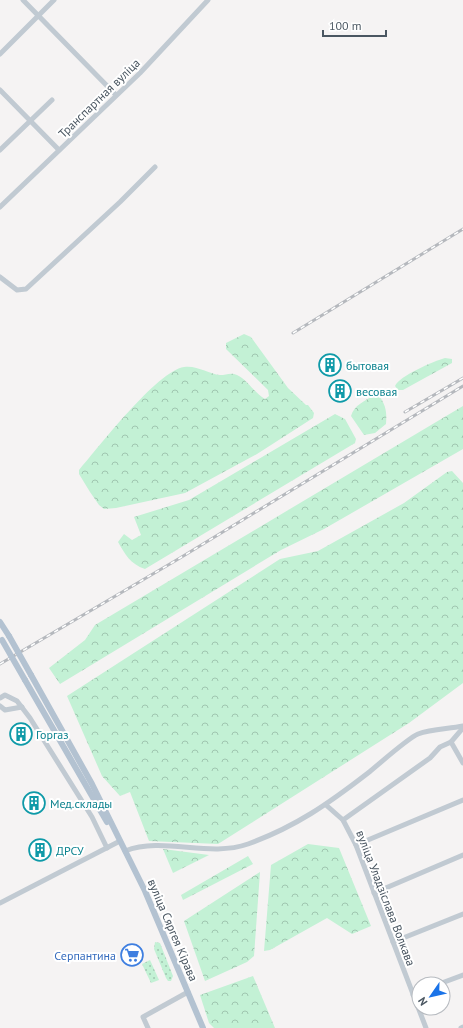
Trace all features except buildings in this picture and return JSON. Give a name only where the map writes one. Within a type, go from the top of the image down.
[{"type":"main road","name":"вуліца Сяргея Кірава","points":[[0,622],[92,784],[164,933],[203,1028]]},
{"type":"main road","name":"вуліца Сяргея Кірава","points":[[1,638],[84,785],[120,841]]},
{"type":"street","points":[[23,0],[116,95]]},
{"type":"street","points":[[0,54],[54,0]]},
{"type":"street","name":"Транспартная вуліца","points":[[0,207],[140,73],[208,0]]},
{"type":"street","points":[[0,90],[59,150]]},
{"type":"street","points":[[0,150],[52,100]]},
{"type":"street","points":[[0,277],[17,290],[26,288],[120,202],[155,166]]},
{"type":"street","points":[[0,698],[5,695],[9,695],[22,707],[88,811],[107,848]]},
{"type":"street","points":[[0,706],[5,710],[22,707]]},
{"type":"street","points":[[326,805],[343,820],[430,758],[440,747],[451,742],[463,727]]},
{"type":"street","points":[[125,851],[137,846],[167,845],[233,848],[288,828],[326,805],[417,734],[463,727]]},
{"type":"street","points":[[451,742],[463,763]]},
{"type":"street","points":[[356,845],[463,800]]},
{"type":"street","name":"вуліца Уладзіслава Волкава","points":[[343,820],[356,845],[411,989]]},
{"type":"street","points":[[0,903],[120,841]]},
{"type":"street","points":[[374,893],[463,855]]},
{"type":"street","points":[[393,942],[463,914]]},
{"type":"street","points":[[451,980],[463,975]]},
{"type":"street","points":[[148,1028],[143,1017],[188,992]]},
{"type":"street","name":"вуліца Уладзіслава Волкава","points":[[421,1016],[426,1028]]},
{"type":"green space","points":[[244,334],[251,337],[288,388],[306,405],[308,405],[314,413],[313,418],[257,454],[185,493],[116,508],[104,509],[99,505],[79,474],[79,470],[144,395],[173,372],[184,367],[189,367],[198,368],[220,375],[235,374],[241,377],[265,399],[269,396],[268,390],[226,349],[226,343]]},
{"type":"green space","points":[[445,358],[452,359],[452,363],[403,390],[398,390],[395,386],[403,378],[410,374],[433,362]]},
{"type":"green space","points":[[374,395],[380,397],[384,403],[386,424],[375,433],[364,435],[351,416],[352,412],[357,406]]},
{"type":"green space","points":[[463,406],[463,449],[324,529],[281,550],[60,684],[49,668],[85,640],[95,625]]},
{"type":"green space","points":[[335,414],[345,419],[356,439],[355,443],[145,569],[135,564],[123,551],[118,542],[124,534],[132,540],[141,535],[134,517],[189,500]]},
{"type":"green space","points":[[452,471],[463,483],[463,683],[409,723],[218,844],[149,841],[130,792],[120,796],[102,776],[67,696],[280,559],[318,551],[404,503],[447,472]]},
{"type":"green space","points":[[308,844],[339,848],[371,926],[352,934],[327,918],[270,950],[264,951],[271,865]]},
{"type":"green space","points":[[163,849],[209,855],[173,873]]},
{"type":"green space","points":[[248,856],[253,864],[183,900],[181,895]]},
{"type":"green space","points":[[260,872],[254,956],[247,962],[205,981],[184,921]]},
{"type":"green space","points":[[155,942],[160,943],[173,976],[171,981],[168,981],[166,978],[154,949]]},
{"type":"green space","points":[[150,960],[159,980],[151,983],[142,964]]},
{"type":"green space","points":[[253,976],[275,1028],[214,1028],[209,1023],[200,995]]},
{"type":"railway","points":[[293,333],[463,229]]},
{"type":"railway","points":[[405,412],[463,378]]},
{"type":"railway","points":[[0,664],[180,558],[463,386]]},
{"type":"place","name":"бытовая","points":[[330,365]]},
{"type":"place","name":"весовая","points":[[340,391]]},
{"type":"place","name":"Горгаз","points":[[21,734]]},
{"type":"place","name":"Мед.склады","points":[[34,803]]},
{"type":"place","name":"ДРСУ","points":[[40,850]]},
{"type":"place","name":"Серпантина","points":[[132,955]]}]
